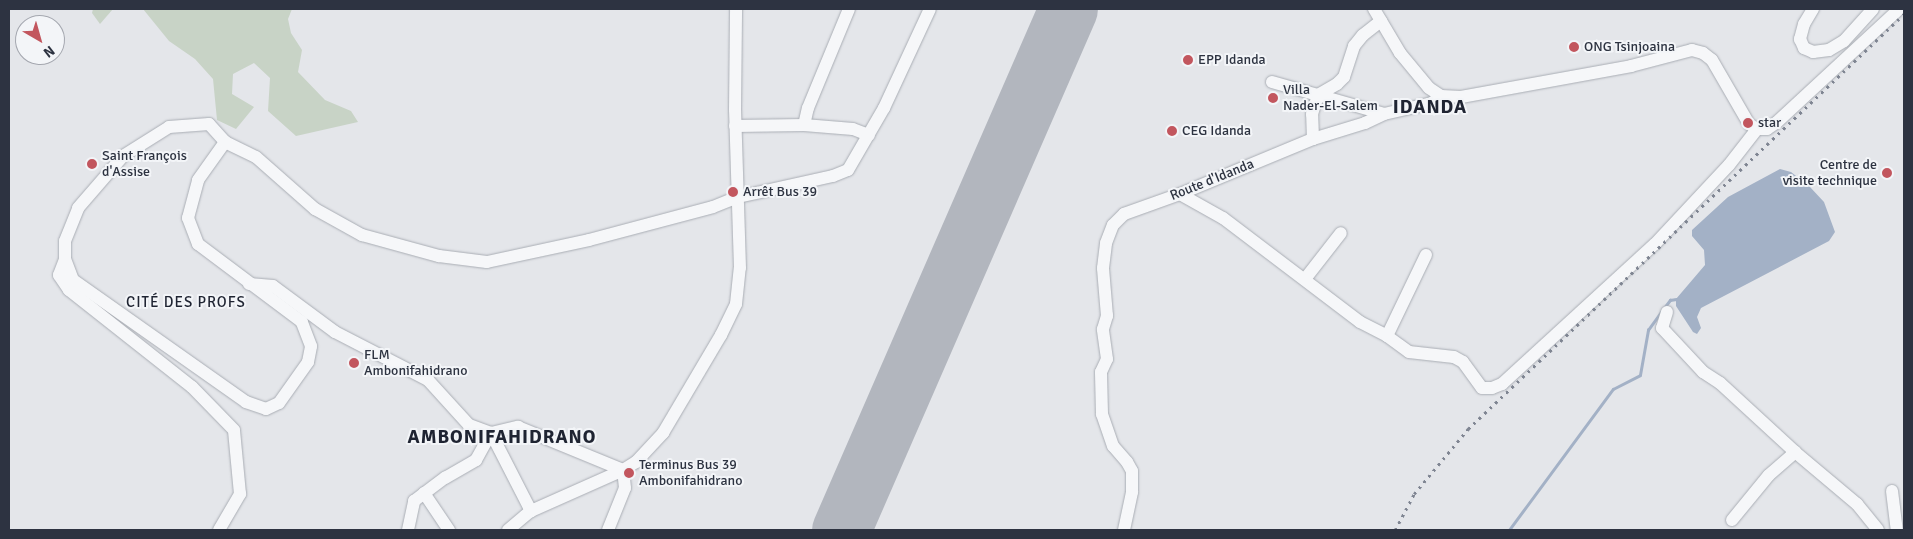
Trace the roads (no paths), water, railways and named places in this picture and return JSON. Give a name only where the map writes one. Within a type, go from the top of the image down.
[{"type":"street","points":[[508,530],[531,511],[623,470],[636,462],[663,433],[721,335],[736,304],[740,268],[735,126],[736,9]]},
{"type":"street","points":[[804,125],[808,108],[849,9]]},
{"type":"street","points":[[219,530],[240,494],[234,430],[192,387],[69,290],[59,275],[65,260],[65,241],[78,208],[123,156],[168,128],[210,124],[225,142],[256,157],[315,209],[362,235],[439,256],[487,262],[589,240],[713,207],[738,197],[833,176],[848,170],[884,108],[930,9]]},
{"type":"street","points":[[1813,9],[1804,24],[1800,39],[1804,48],[1813,52],[1829,50],[1844,41],[1873,9]]},
{"type":"street","points":[[1313,139],[1312,114],[1318,95],[1337,84],[1344,77],[1354,46],[1378,13],[1400,53],[1428,88],[1442,96],[1461,97],[1632,66],[1692,50],[1703,53],[1712,60],[1749,124],[1757,129],[1767,129],[1776,123],[1899,9]]},
{"type":"street","points":[[1272,82],[1384,114]]},
{"type":"street","name":"Route d'Idanda","points":[[1124,530],[1132,492],[1132,471],[1113,446],[1102,414],[1102,372],[1107,359],[1104,329],[1107,316],[1103,268],[1106,243],[1113,225],[1124,214],[1180,194],[1313,139],[1365,123],[1384,114],[1432,103],[1442,96]]},
{"type":"street","points":[[735,126],[804,125],[853,129],[868,134]]},
{"type":"street","points":[[1180,194],[1223,218],[1360,322],[1387,336],[1409,352],[1454,357],[1462,362],[1482,388],[1492,388],[1502,384],[1655,244],[1729,165],[1757,129]]},
{"type":"street","points":[[65,260],[73,280],[246,402],[266,409],[279,403],[308,362],[311,346],[302,322],[198,244],[188,218],[198,180],[225,142]]},
{"type":"street","points":[[1305,279],[1341,233]]},
{"type":"street","points":[[1387,336],[1426,255]]},
{"type":"street","points":[[249,284],[273,286],[335,332],[428,380],[469,425],[491,433],[518,427],[623,470]]},
{"type":"street","points":[[1667,312],[1662,328],[1703,372],[1720,383],[1795,452],[1858,504],[1878,530]]},
{"type":"street","points":[[408,530],[414,500],[476,460],[491,433]]},
{"type":"street","points":[[491,433],[531,511]]},
{"type":"street","points":[[1732,520],[1769,475],[1795,452]]},
{"type":"street","points":[[608,530],[625,488],[623,470]]},
{"type":"street","points":[[1892,491],[1897,530]]},
{"type":"street","points":[[424,493],[449,530]]},
{"type":"water","points":[[1780,169],[1791,172],[1810,187],[1824,202],[1835,232],[1829,241],[1701,308],[1697,317],[1701,328],[1697,334],[1693,332],[1676,306],[1676,299],[1705,265],[1704,250],[1692,236],[1692,230],[1728,197]]},
{"type":"waterway","points":[[1664,308],[1670,300],[1676,299]]},
{"type":"waterway","points":[[1509,530],[1613,389],[1640,375],[1648,330],[1661,312]]},
{"type":"railway","points":[[1395,530],[1414,494],[1468,429],[1904,14]]},
{"type":"place","name":"ONG Tsinjoaina","points":[[1574,47]]},
{"type":"place","name":"EPP Idanda","points":[[1188,60]]},
{"type":"place","name":"Villa Nader-El-Salem","points":[[1273,98]]},
{"type":"place","name":"star","points":[[1748,123]]},
{"type":"place","name":"CEG Idanda","points":[[1172,131]]},
{"type":"place","name":"Saint François d'Assise","points":[[92,164]]},
{"type":"place","name":"Centre de visite technique","points":[[1887,173]]},
{"type":"place","name":"Arrêt Bus 39","points":[[733,192]]},
{"type":"place","name":"FLM Ambonifahidrano","points":[[354,363]]},
{"type":"place","name":"Terminus Bus 39 Ambonifahidrano","points":[[629,473]]},
{"type":"district","name":"IDANDA","points":[[1430,108]]},
{"type":"district","name":"CITÉ DES PROFS","points":[[186,303]]},
{"type":"district","name":"AMBONIFAHIDRANO","points":[[502,438]]}]
